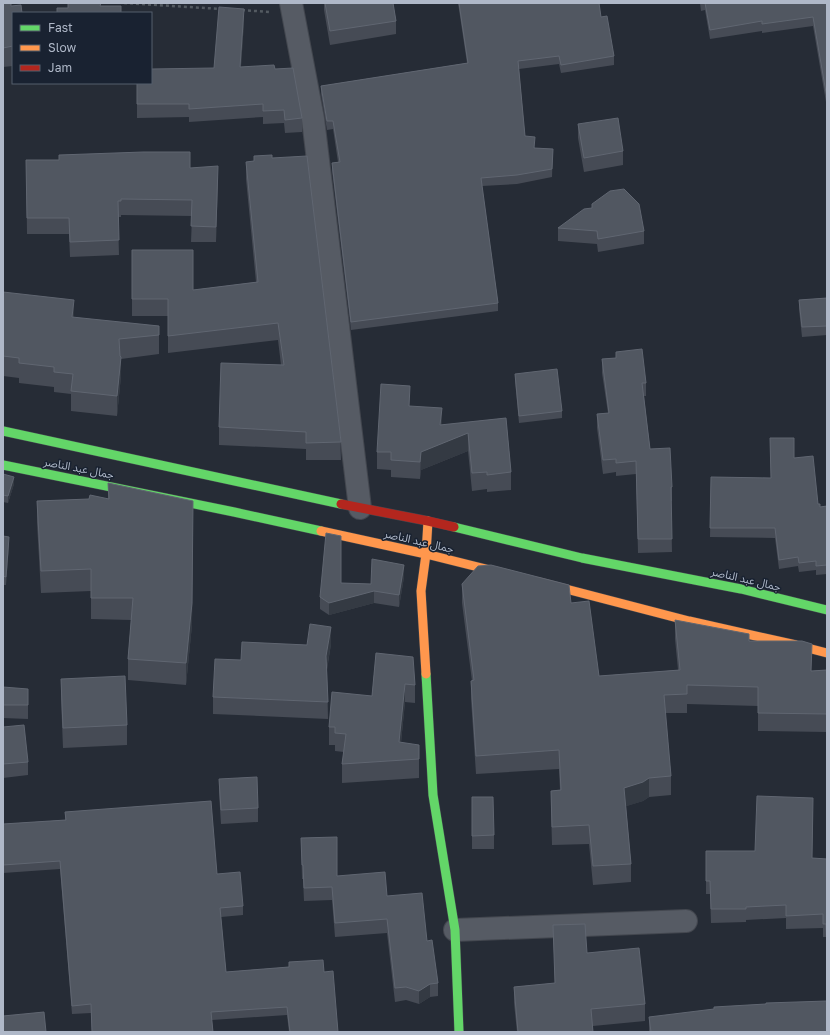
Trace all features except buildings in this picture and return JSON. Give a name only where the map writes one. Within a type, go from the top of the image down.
[{"type":"main road","name":"جمال عبد الناصر","points":[[3,431],[360,508],[428,521],[582,558],[741,589],[827,610]]},
{"type":"main road","name":"جمال عبد الناصر","points":[[3,465],[234,512],[426,554],[516,576]]},
{"type":"main road","points":[[428,521],[426,554],[420,591],[433,795],[455,930],[459,1032]]},
{"type":"main road","points":[[530,580],[689,621],[827,653]]},
{"type":"street","points":[[292,8],[313,118],[360,508]]},
{"type":"street","points":[[455,930],[686,921]]},
{"type":"path","points":[[124,3],[224,9]]},
{"type":"path","points":[[239,10],[292,8]]},
{"type":"traffic: fast","points":[[3,431],[341,504]]},
{"type":"traffic: fast","points":[[3,465],[321,531]]},
{"type":"traffic: fast","points":[[454,527],[582,558],[741,589],[827,610]]},
{"type":"traffic: fast","points":[[426,674],[433,795],[455,930],[459,1032]]},
{"type":"traffic: slow","points":[[426,674],[421,591],[426,554],[428,521]]},
{"type":"traffic: slow","points":[[321,531],[426,554],[506,574]]},
{"type":"traffic: slow","points":[[539,582],[689,621],[827,653]]},
{"type":"traffic: jam","points":[[341,504],[454,527]]}]
